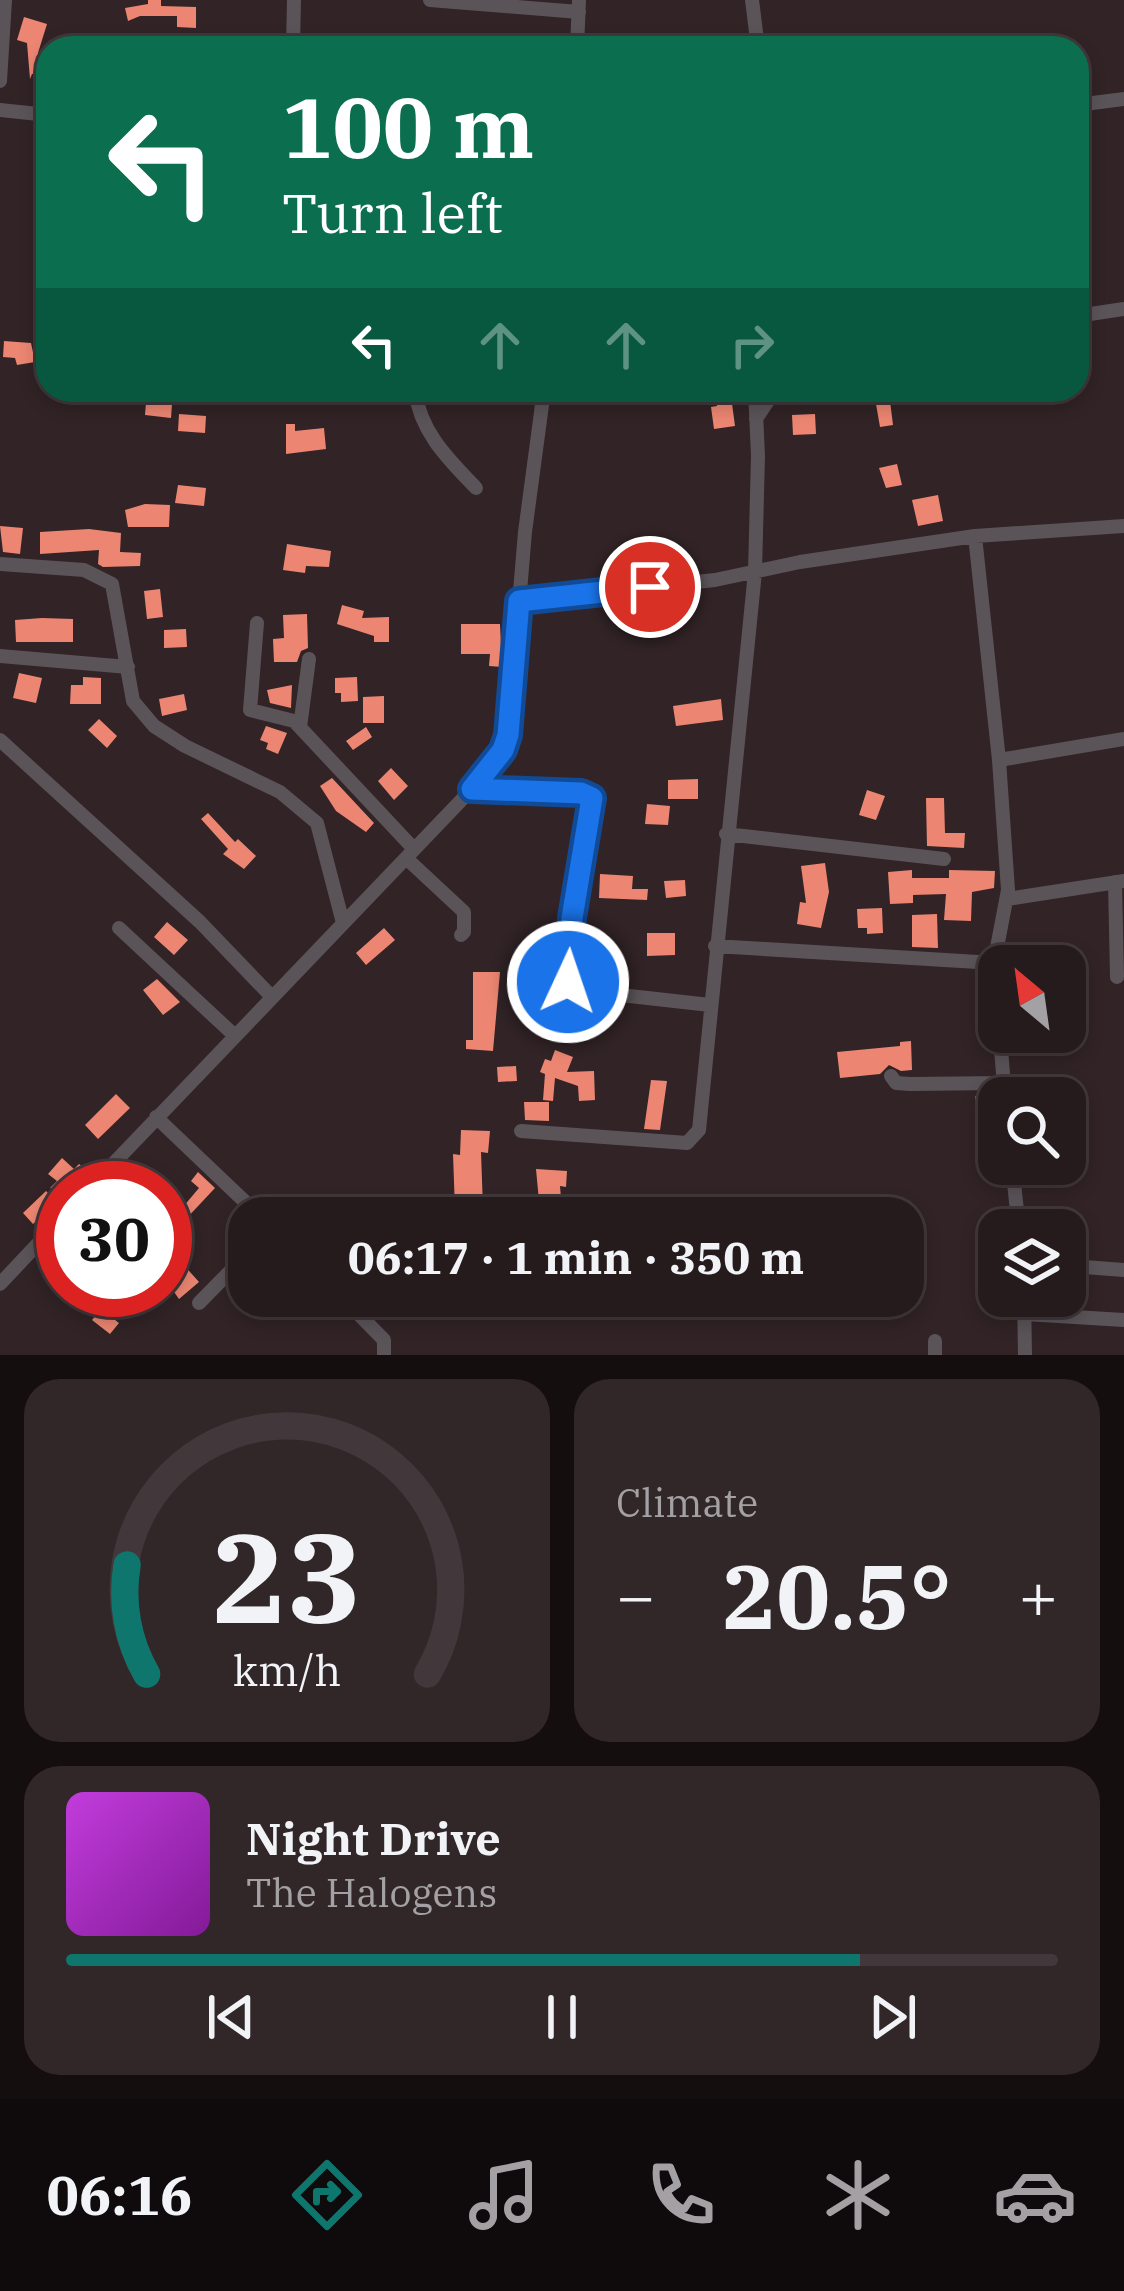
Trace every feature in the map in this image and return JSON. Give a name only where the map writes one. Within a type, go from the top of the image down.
[{"type":"street","points":[[0,81],[5,0]]},
{"type":"street","points":[[293,36],[295,0]]},
{"type":"street","points":[[430,0],[579,6],[578,36]]},
{"type":"street","points":[[752,0],[756,36]]},
{"type":"street","points":[[1089,103],[1124,99]]},
{"type":"street","points":[[0,110],[36,114]]},
{"type":"street","points":[[1089,314],[1124,309]]},
{"type":"street","points":[[417,402],[431,437],[476,488]]},
{"type":"street","points":[[115,1161],[472,789],[503,750],[524,532],[542,402]]},
{"type":"street","points":[[521,1131],[692,1142],[701,1122],[755,572],[755,402]]},
{"type":"street","points":[[756,418],[767,402]]},
{"type":"street","points":[[519,601],[755,572],[975,536],[1124,526]]},
{"type":"street","points":[[975,536],[999,760],[1007,899],[998,945]]},
{"type":"street","points":[[0,564],[84,570],[112,584],[133,701],[154,726],[184,746],[280,792],[317,823],[343,923]]},
{"type":"street","points":[[256,623],[250,710],[301,727],[464,912],[460,935]]},
{"type":"street","points":[[0,656],[128,668]]},
{"type":"street","points":[[301,727],[309,659]]},
{"type":"street","points":[[0,740],[200,922],[272,997]]},
{"type":"street","points":[[999,760],[1124,740]]},
{"type":"street","points":[[472,789],[581,793],[592,798],[567,970],[568,982],[576,990],[710,1005]]},
{"type":"street","points":[[726,834],[944,859]]},
{"type":"street","points":[[1007,899],[1119,882],[1117,977]]},
{"type":"street","points":[[119,928],[234,1035]]},
{"type":"street","points":[[715,946],[978,962]]},
{"type":"street","points":[[891,1076],[896,1083],[978,1089]]},
{"type":"street","points":[[156,1118],[240,1197]]},
{"type":"street","points":[[3,1274],[36,1243]]},
{"type":"street","points":[[1086,1267],[1124,1270]]},
{"type":"street","points":[[199,1303],[228,1273]]},
{"type":"street","points":[[362,1317],[384,1340],[384,1355]]},
{"type":"street","points":[[1024,1317],[1025,1355]]},
{"type":"street","points":[[1074,1317],[1124,1320]]},
{"type":"building","points":[[148,0],[161,0],[161,6],[196,7],[196,28],[177,27],[177,16],[140,16],[128,21],[125,8],[148,4]]},
{"type":"building","points":[[24,17],[47,24],[43,36],[36,36],[36,74],[30,79],[27,43],[17,40]]},
{"type":"building","points":[[4,341],[31,343],[35,362],[17,365],[15,358],[3,357]]},
{"type":"building","points":[[146,402],[172,402],[171,418],[145,415]]},
{"type":"building","points":[[717,402],[732,402],[735,426],[714,429],[711,407]]},
{"type":"building","points":[[890,402],[893,425],[880,427],[876,404]]},
{"type":"building","points":[[179,414],[206,416],[205,433],[178,431]]},
{"type":"building","points":[[815,414],[816,434],[793,435],[792,415]]},
{"type":"building","points":[[286,424],[295,424],[295,431],[324,428],[326,449],[286,454]]},
{"type":"building","points":[[897,464],[902,485],[886,488],[879,468]]},
{"type":"building","points":[[178,485],[206,488],[204,506],[175,503]]},
{"type":"building","points":[[938,495],[943,521],[918,526],[912,500]]},
{"type":"building","points":[[145,504],[170,505],[169,527],[128,527],[125,510]]},
{"type":"building","points":[[0,526],[23,528],[20,554],[3,552]]},
{"type":"building","points":[[89,529],[121,533],[120,552],[141,553],[140,566],[103,567],[98,564],[99,550],[40,554],[40,532]]},
{"type":"building","points":[[287,544],[331,551],[329,567],[306,566],[305,573],[283,570]]},
{"type":"building","points":[[160,589],[163,617],[147,619],[144,591]]},
{"type":"building","points":[[342,605],[364,611],[362,618],[389,617],[389,642],[374,642],[374,636],[337,624]]},
{"type":"building","points":[[307,614],[308,648],[301,651],[297,662],[274,662],[273,639],[284,638],[283,615]]},
{"type":"building","points":[[73,619],[73,642],[16,642],[15,620]]},
{"type":"building","points":[[461,624],[500,624],[502,667],[489,666],[490,654],[461,654]]},
{"type":"building","points":[[186,629],[187,647],[164,648],[164,630]]},
{"type":"building","points":[[19,673],[42,678],[36,703],[13,698]]},
{"type":"building","points":[[83,677],[101,678],[101,704],[70,704],[71,685],[83,685]]},
{"type":"building","points":[[357,677],[358,701],[341,702],[341,693],[335,693],[335,678]]},
{"type":"building","points":[[292,685],[291,708],[270,703],[267,690]]},
{"type":"building","points":[[184,694],[187,710],[162,716],[159,699]]},
{"type":"building","points":[[384,696],[384,723],[363,723],[363,697]]},
{"type":"building","points":[[721,699],[723,720],[676,726],[673,706]]},
{"type":"building","points":[[99,719],[117,736],[107,748],[88,730]]},
{"type":"building","points":[[266,726],[287,733],[278,754],[260,740]]},
{"type":"building","points":[[366,727],[372,737],[353,750],[346,741]]},
{"type":"building","points":[[391,768],[408,786],[394,800],[378,781]]},
{"type":"building","points":[[332,778],[374,823],[366,832],[336,811],[320,786]]},
{"type":"building","points":[[698,779],[698,799],[668,799],[668,780]]},
{"type":"building","points":[[867,790],[885,796],[876,820],[859,815]]},
{"type":"building","points":[[926,798],[944,798],[945,833],[965,833],[964,848],[927,846]]},
{"type":"building","points":[[647,804],[670,806],[668,825],[645,824]]},
{"type":"building","points":[[208,813],[256,856],[244,869],[223,854],[228,849],[201,819]]},
{"type":"building","points":[[825,863],[829,892],[821,928],[797,924],[800,902],[806,903],[801,866]]},
{"type":"building","points":[[912,870],[912,878],[949,878],[949,870],[995,871],[994,888],[972,892],[971,921],[944,920],[946,894],[913,895],[913,903],[890,904],[888,872]]},
{"type":"building","points":[[600,874],[633,876],[632,889],[648,889],[647,900],[599,898]]},
{"type":"building","points":[[685,880],[686,896],[666,898],[664,881]]},
{"type":"building","points":[[882,908],[883,933],[867,934],[867,928],[858,928],[857,909]]},
{"type":"building","points":[[937,914],[938,948],[912,947],[912,915]]},
{"type":"building","points":[[167,922],[188,940],[174,955],[154,937]]},
{"type":"building","points":[[384,928],[395,940],[366,965],[356,953]]},
{"type":"building","points":[[647,933],[675,933],[675,955],[647,956]]},
{"type":"building","points":[[473,972],[500,972],[493,1051],[466,1049],[466,1040],[473,1040]]},
{"type":"building","points":[[547,978],[550,1001],[537,1003],[534,980]]},
{"type":"building","points":[[157,979],[180,1002],[163,1015],[143,990]]},
{"type":"building","points":[[911,1041],[912,1070],[889,1065],[880,1074],[840,1078],[837,1052]]},
{"type":"building","points":[[555,1050],[573,1057],[567,1072],[594,1071],[595,1100],[579,1101],[578,1086],[555,1078],[553,1101],[543,1100],[545,1074],[540,1072]]},
{"type":"building","points":[[516,1066],[517,1081],[498,1082],[497,1067]]},
{"type":"building","points":[[651,1080],[667,1081],[660,1130],[644,1129]]},
{"type":"building","points":[[116,1094],[130,1108],[98,1139],[85,1125]]},
{"type":"building","points":[[524,1102],[549,1102],[549,1121],[525,1120]]},
{"type":"building","points":[[461,1130],[490,1131],[488,1153],[481,1152],[483,1197],[455,1197],[453,1154],[460,1155]]},
{"type":"building","points":[[536,1169],[567,1171],[561,1197],[539,1197]]},
{"type":"building","points":[[198,1172],[215,1188],[192,1213],[192,1196],[199,1188],[192,1180]]},
{"type":"building","points":[[36,1201],[36,1221],[33,1224],[23,1213]]},
{"type":"building","points":[[111,1317],[119,1323],[110,1334],[92,1320]]},
{"type":"route","points":[[568,982],[572,918],[592,798],[581,793],[472,789],[503,750],[508,735],[519,601],[650,587]]}]
